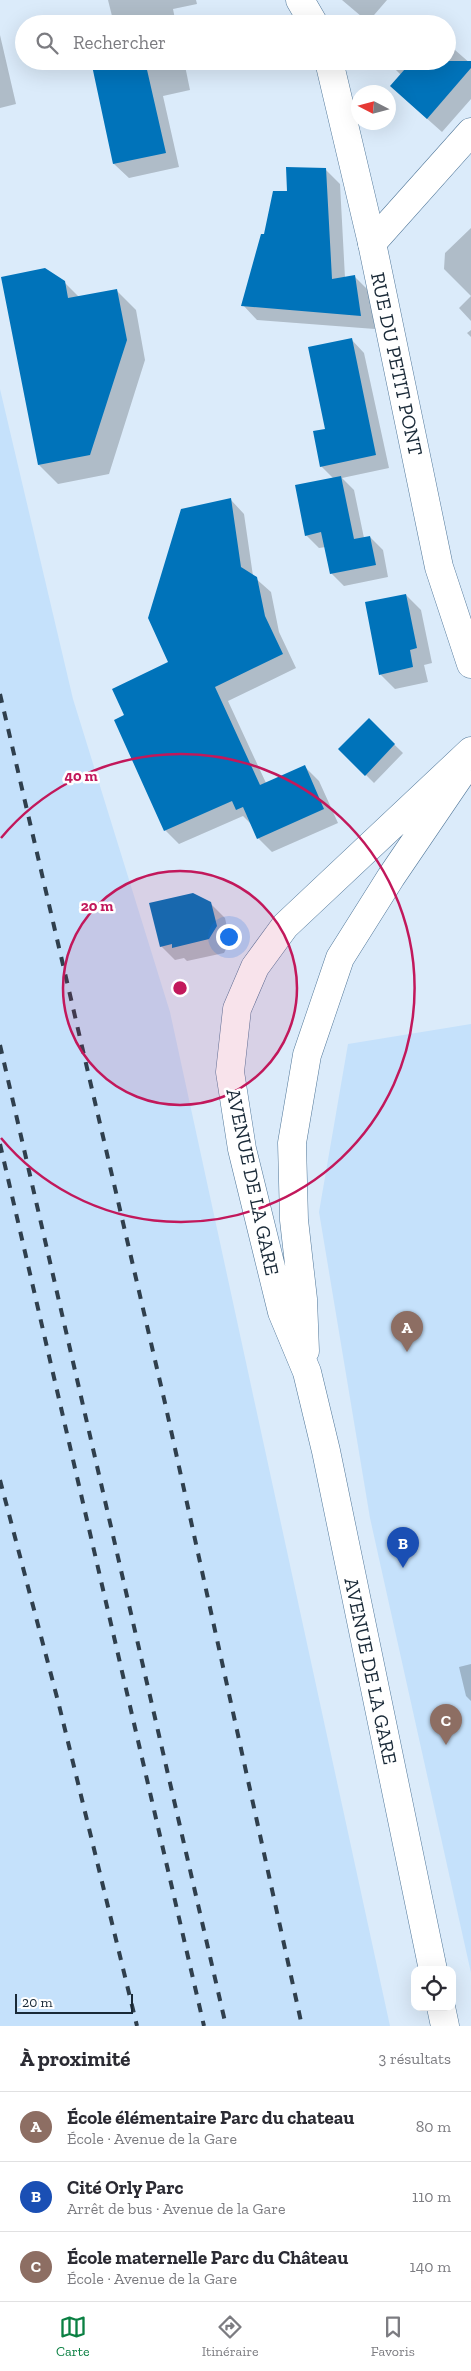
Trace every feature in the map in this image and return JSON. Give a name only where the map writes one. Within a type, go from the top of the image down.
[{"type":"street","points":[[300,0],[309,15]]},
{"type":"street","name":"RUE DU PETIT PONT","points":[[331,70],[372,243],[439,567],[471,664]]},
{"type":"street","points":[[372,243],[471,132]]},
{"type":"street","name":"AVENUE DE LA GARE","points":[[433,1966],[328,1461],[306,1372],[282,1312],[242,1149],[230,1072],[237,1009],[255,967],[285,926],[471,751]]},
{"type":"street","name":"AVENUE DE LA GARE","points":[[306,1372],[303,1300],[294,1220],[292,1143],[307,1055],[340,958],[391,877],[471,760]]},
{"type":"street","points":[[442,2011],[445,2026]]},
{"type":"shaded area","points":[[0,389],[73,699],[170,1012],[390,2026],[0,2026]]},
{"type":"shaded area","points":[[471,1024],[471,1973],[370,1518],[319,1212],[348,1044]]},
{"type":"building","points":[[456,61],[471,61],[471,68],[427,119],[396,91],[396,85],[391,85],[404,70],[456,70]]},
{"type":"building","points":[[93,70],[147,70],[166,153],[113,164]]},
{"type":"building","points":[[286,167],[326,168],[332,279],[355,275],[361,316],[241,306],[261,234],[264,234],[273,191],[287,191]]},
{"type":"building","points":[[45,268],[65,281],[68,298],[117,289],[127,340],[90,455],[38,465],[1,277]]},
{"type":"building","points":[[352,338],[376,455],[320,467],[313,431],[325,429],[308,347]]},
{"type":"building","points":[[341,476],[354,539],[370,536],[376,565],[330,574],[321,532],[305,536],[295,485]]},
{"type":"building","points":[[231,498],[241,567],[257,577],[265,616],[283,654],[215,687],[260,785],[305,765],[324,809],[257,839],[243,807],[236,810],[232,801],[164,831],[114,720],[124,715],[112,689],[168,662],[148,618],[181,509]]},
{"type":"building","points":[[406,594],[417,648],[410,650],[413,667],[379,675],[365,602]]},
{"type":"building","points":[[369,718],[395,744],[365,776],[338,749]]},
{"type":"building","points":[[193,893],[211,902],[217,926],[209,939],[172,948],[172,944],[160,947],[149,903]]},
{"type":"railway","points":[[0,694],[165,1403],[302,2026]]},
{"type":"railway","points":[[0,1045],[226,2026]]},
{"type":"railway","points":[[0,1144],[204,2026]]},
{"type":"railway","points":[[0,1480],[59,1705],[137,2026]]},
{"type":"place","name":"École élémentaire Parc du chateau","points":[[407,1352]]},
{"type":"place","name":"Cité Orly Parc","points":[[403,1568]]},
{"type":"place","name":"École maternelle Parc du Château","points":[[446,1745]]}]
